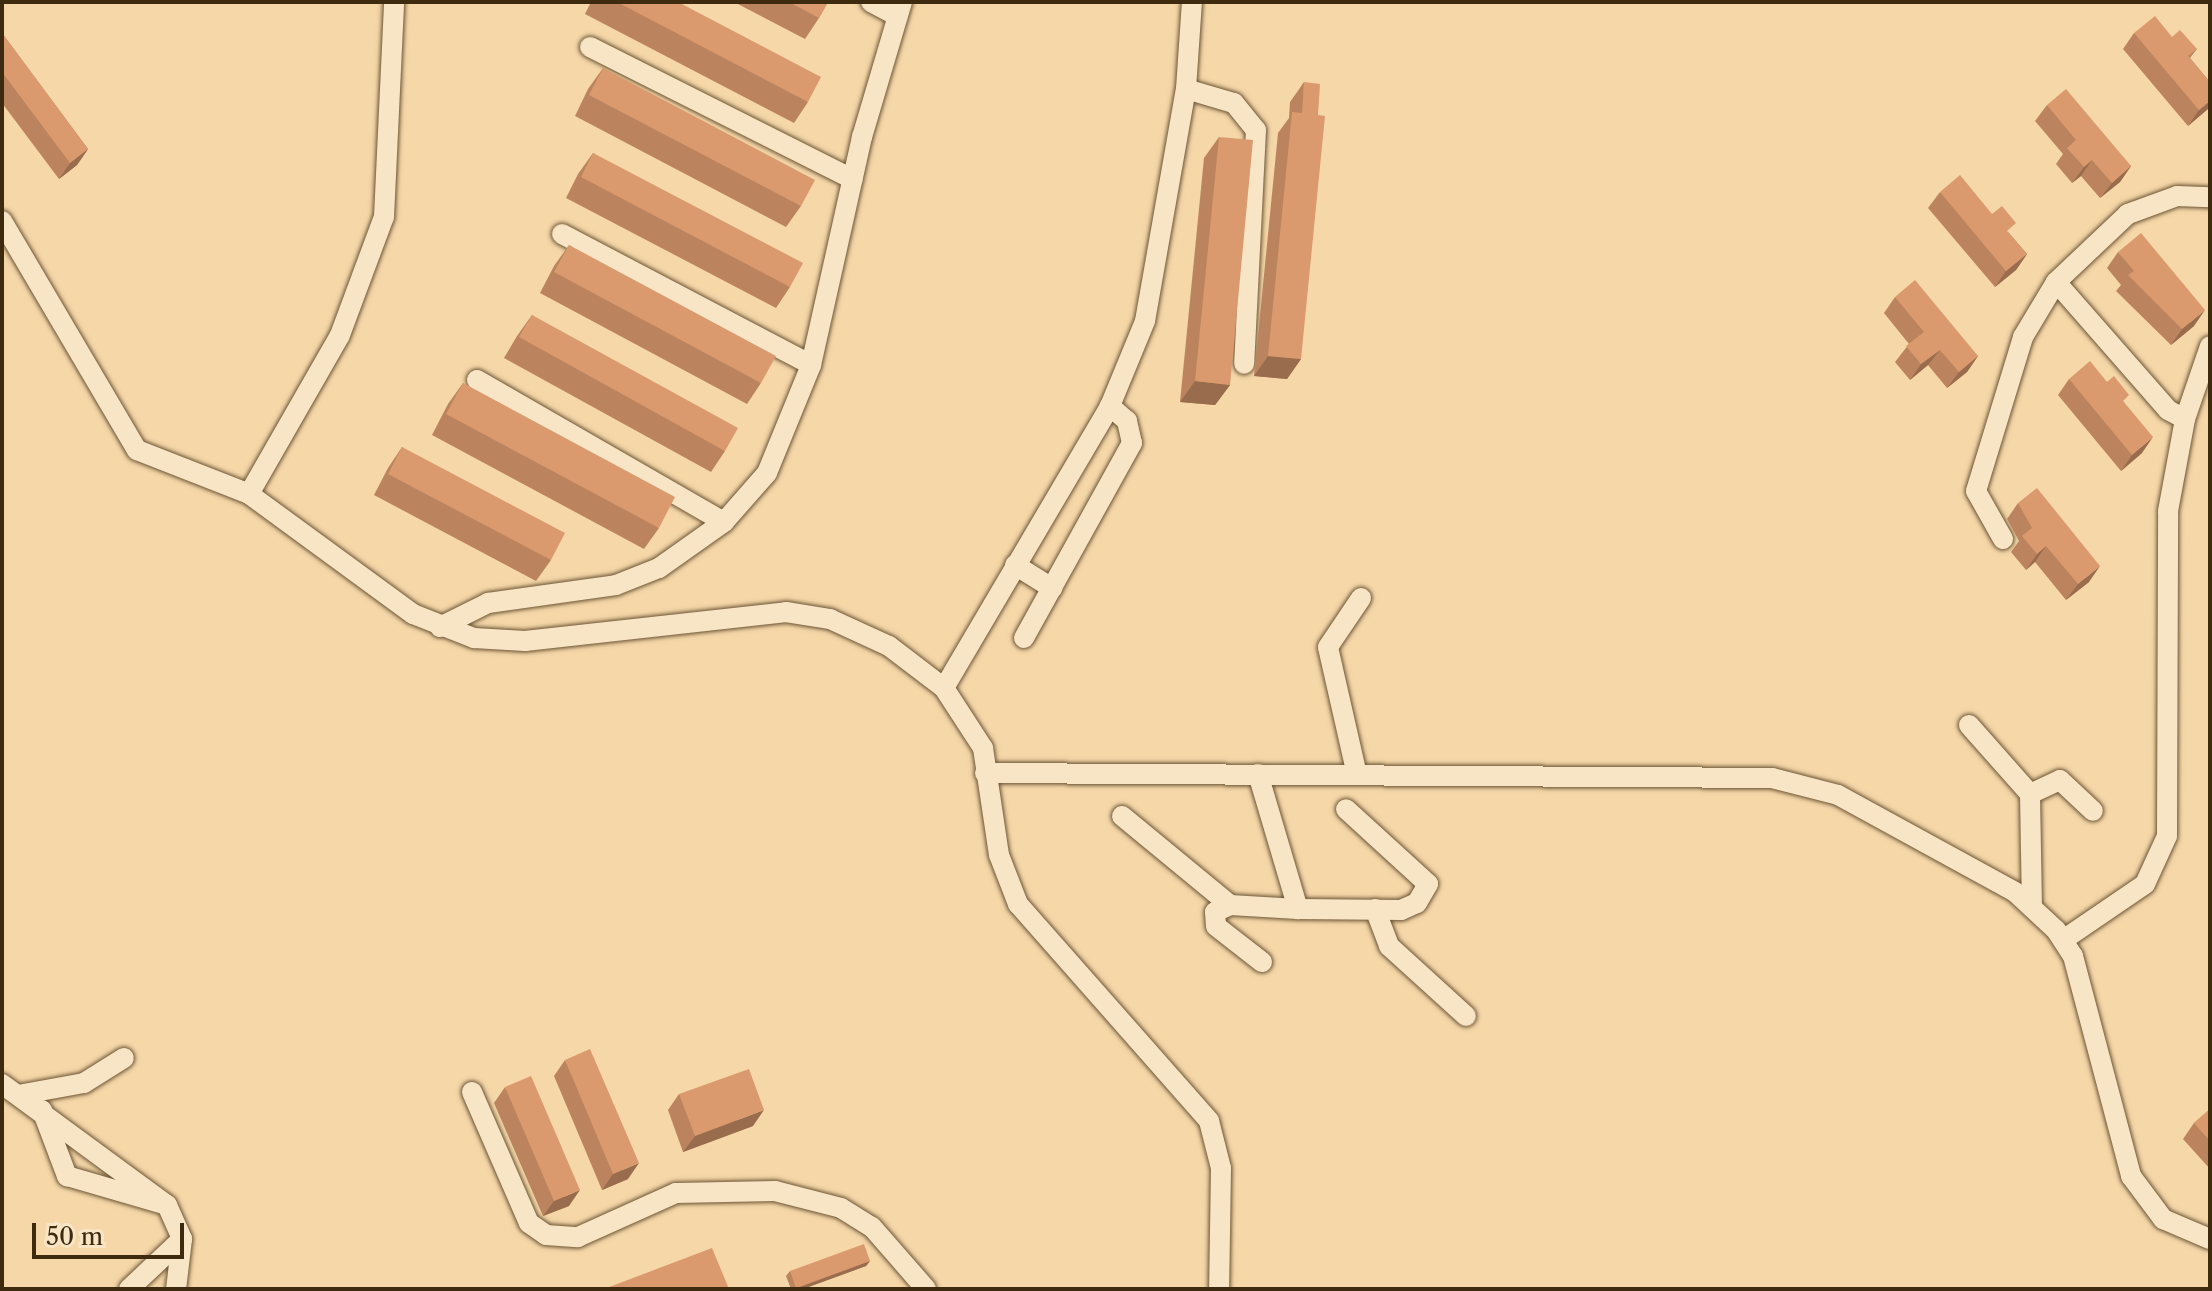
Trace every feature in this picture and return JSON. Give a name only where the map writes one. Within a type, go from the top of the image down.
[{"type":"street","points":[[249,494],[340,335],[384,217],[394,2]]},
{"type":"street","points":[[440,627],[488,603],[616,585],[659,568],[724,522],[778,454],[811,365],[853,179],[900,9],[871,2]]},
{"type":"street","points":[[944,688],[1110,406],[1145,321],[1186,89],[1192,2]]},
{"type":"street","points":[[590,47],[853,179]]},
{"type":"street","points":[[1186,89],[1234,103],[1256,130],[1244,364]]},
{"type":"street","points":[[2003,539],[1976,491],[2023,337],[2056,282],[2128,214],[2169,198],[2210,197]]},
{"type":"street","points":[[2,221],[137,450],[249,494],[370,588],[440,627],[525,641],[786,612],[830,619],[889,646],[944,688],[976,730],[999,855],[1029,922],[1209,1121],[1221,1168],[1219,1289]]},
{"type":"street","points":[[562,234],[811,365]]},
{"type":"street","points":[[2056,282],[2168,410],[2185,419]]},
{"type":"street","points":[[2063,940],[2145,884],[2167,836],[2168,511],[2185,419],[2210,346]]},
{"type":"street","points":[[477,380],[724,522]]},
{"type":"street","points":[[1024,638],[1132,443],[1127,421],[1110,406]]},
{"type":"street","points":[[1015,565],[1052,588]]},
{"type":"street","points":[[1357,775],[1328,647],[1361,598]]},
{"type":"street","points":[[1969,725],[2030,794],[2032,905]]},
{"type":"street","points":[[985,773],[1357,775],[1806,784],[1908,828],[2032,905],[2063,940],[2080,977],[2131,1176],[2163,1219],[2210,1239]]},
{"type":"street","points":[[1258,774],[1298,909]]},
{"type":"street","points":[[2030,794],[2060,780],[2093,811]]},
{"type":"street","points":[[1262,962],[1216,926],[1215,912],[1230,905],[1298,909],[1408,909],[1429,889],[1346,809]]},
{"type":"street","points":[[1122,816],[1230,905]]},
{"type":"street","points":[[1375,909],[1389,946],[1466,1016]]},
{"type":"street","points":[[10,1090],[84,1083],[124,1058]]},
{"type":"street","points":[[10,1090],[42,1110],[167,1205],[182,1239],[176,1289]]},
{"type":"street","points":[[472,1092],[529,1223],[546,1235],[578,1237],[676,1193],[775,1191],[841,1208],[872,1227],[926,1289]]},
{"type":"street","points":[[42,1110],[67,1176],[167,1205]]},
{"type":"street","points":[[129,1289],[182,1239]]},
{"type":"building","points":[[617,2],[678,2],[821,77],[808,102]]},
{"type":"building","points":[[789,2],[828,2],[819,18]]},
{"type":"building","points":[[2155,16],[2172,37],[2180,30],[2197,49],[2188,56],[2210,82],[2210,101],[2199,110],[2134,33]]},
{"type":"building","points":[[2,33],[88,149],[70,163],[2,72]]},
{"type":"building","points":[[603,68],[815,180],[801,206],[589,95]]},
{"type":"building","points":[[1304,82],[1320,84],[1318,115],[1325,116],[1301,359],[1268,356],[1292,112],[1302,113]]},
{"type":"building","points":[[2066,89],[2131,166],[2112,183],[2092,160],[2084,167],[2067,148],[2076,140],[2047,105]]},
{"type":"building","points":[[1219,137],[1253,140],[1230,385],[1195,381]]},
{"type":"building","points":[[593,153],[803,263],[790,287],[581,177]]},
{"type":"building","points":[[1960,175],[1992,214],[2002,206],[2016,223],[2007,231],[2027,254],[2006,271],[1940,192]]},
{"type":"building","points":[[2141,233],[2205,310],[2182,329],[2128,275],[2134,271],[2118,252]]},
{"type":"building","points":[[569,245],[776,356],[761,383],[554,272]]},
{"type":"building","points":[[1915,280],[1978,356],[1959,372],[1940,350],[1921,364],[1906,346],[1924,332],[1895,297]]},
{"type":"building","points":[[532,315],[738,428],[725,451],[519,337]]},
{"type":"building","points":[[2090,361],[2107,382],[2114,376],[2129,395],[2123,401],[2153,437],[2132,455],[2069,379]]},
{"type":"building","points":[[463,383],[675,497],[659,528],[446,414]]},
{"type":"building","points":[[402,447],[565,533],[551,560],[388,474]]},
{"type":"building","points":[[2037,488],[2100,566],[2078,584],[2046,546],[2037,554],[2022,536],[2032,528],[2018,503]]},
{"type":"building","points":[[590,1049],[639,1163],[613,1174],[565,1060]]},
{"type":"building","points":[[749,1069],[764,1110],[695,1136],[679,1094]]},
{"type":"building","points":[[531,1076],[580,1190],[554,1201],[505,1087]]},
{"type":"building","points":[[2210,1109],[2210,1141],[2194,1123]]},
{"type":"building","points":[[864,1244],[870,1261],[796,1288],[790,1271]]},
{"type":"building","points":[[712,1248],[729,1289],[604,1289]]}]
